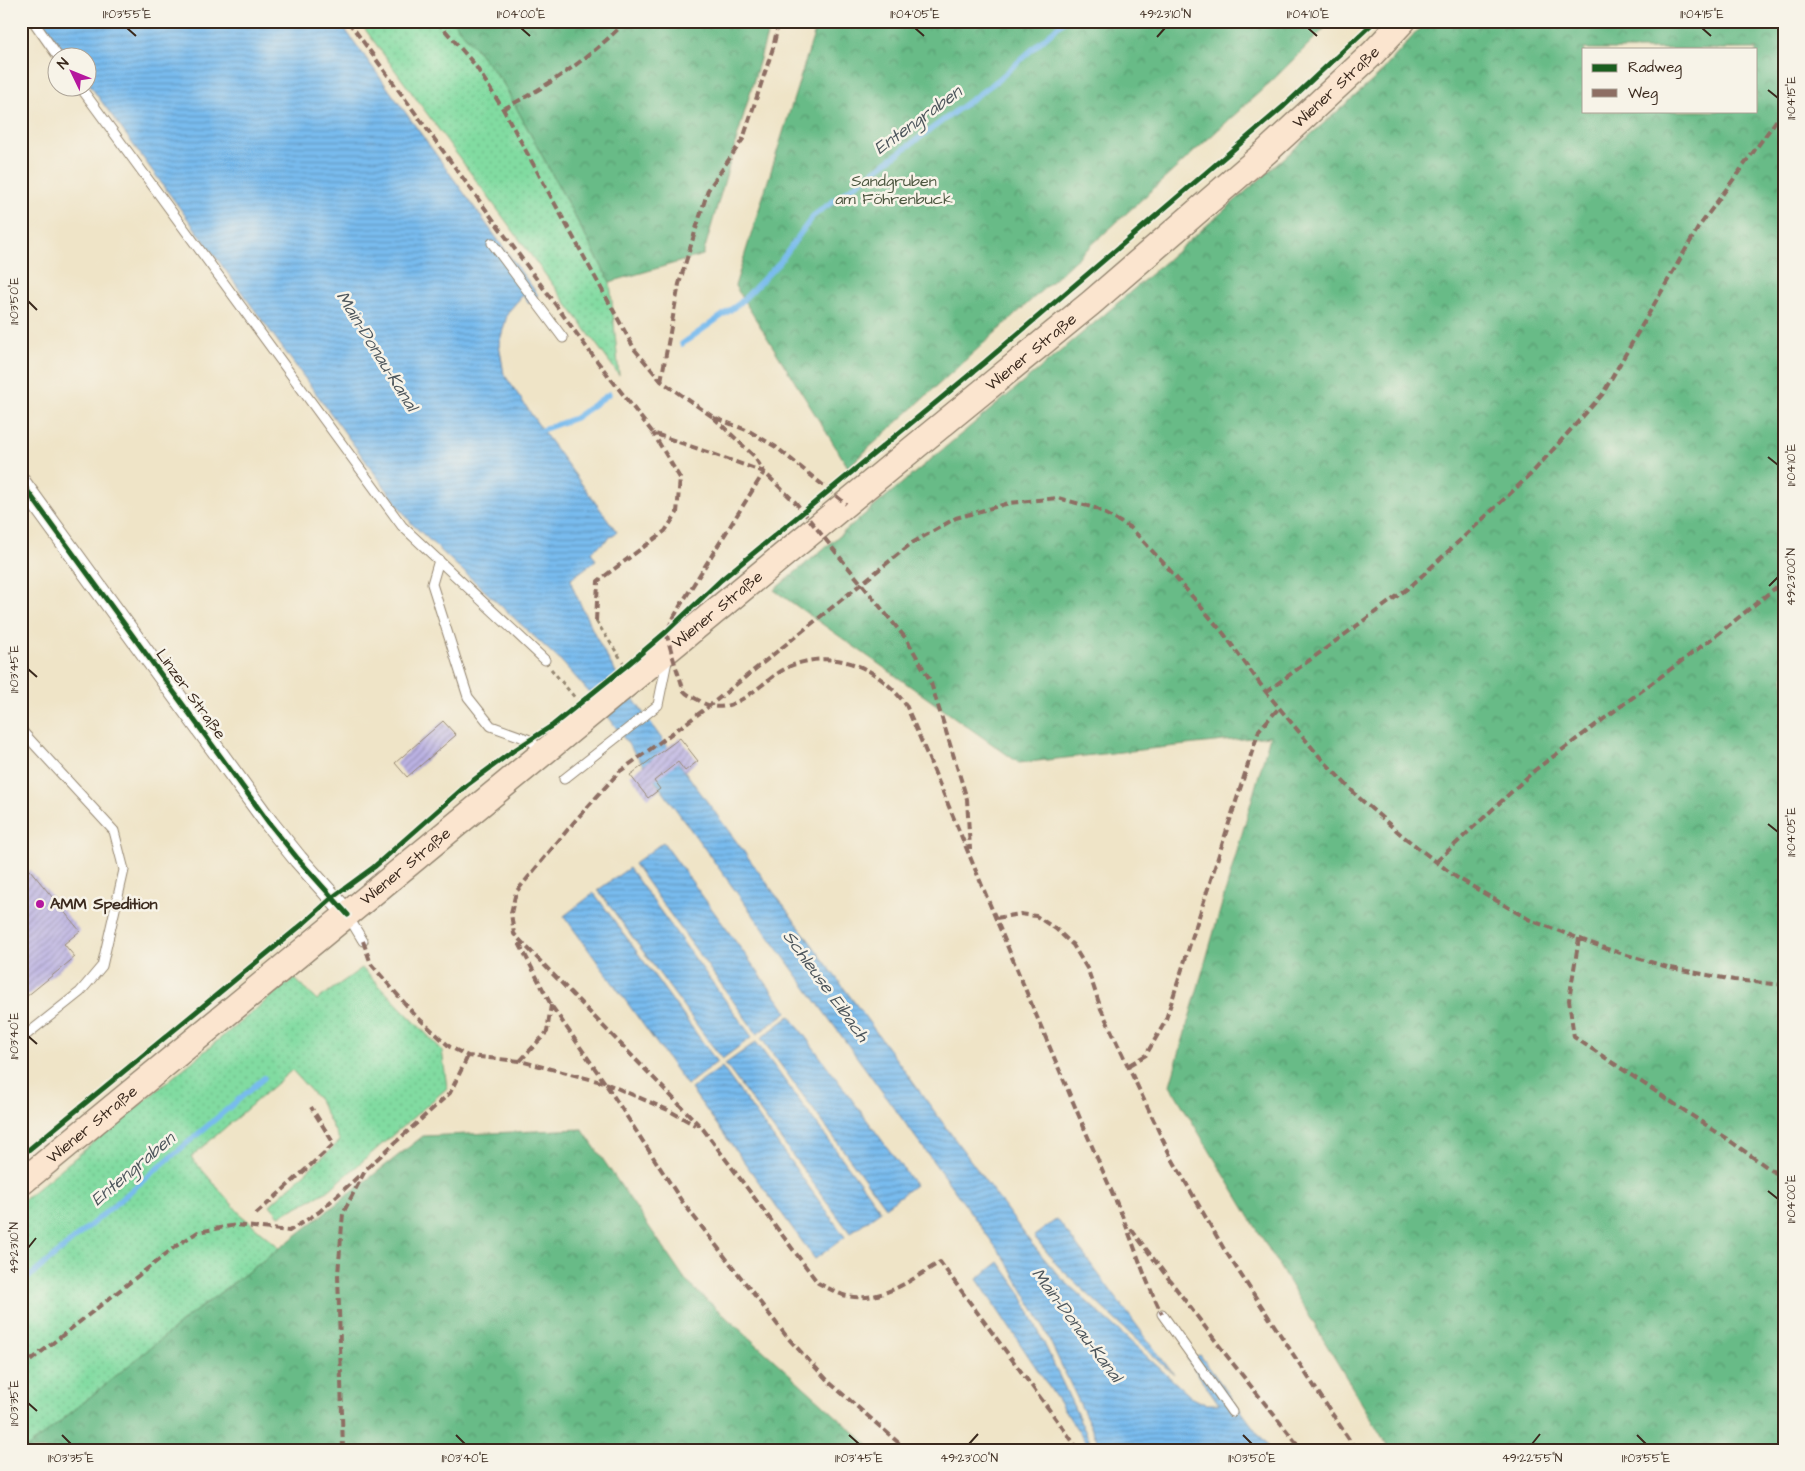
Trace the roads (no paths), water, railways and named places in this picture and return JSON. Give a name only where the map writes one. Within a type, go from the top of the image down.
[{"type":"main road","name":"Wiener Straße","points":[[21,1183],[544,753],[585,710],[632,671],[670,649],[980,392],[1092,303],[1266,152],[1366,59],[1403,21]]},
{"type":"street","name":"Linzer Straße","points":[[21,482],[269,823],[348,915]]},
{"type":"lane","points":[[32,21],[52,48]]},
{"type":"lane","points":[[88,98],[402,526],[545,660]]},
{"type":"lane","points":[[492,243],[563,338]]},
{"type":"lane","points":[[439,560],[432,584],[468,697],[491,726],[530,740],[544,753]]},
{"type":"lane","points":[[564,779],[658,705],[670,649]]},
{"type":"lane","points":[[21,730],[114,831],[124,870],[102,966],[80,992],[21,1039]]},
{"type":"lane","points":[[348,915],[363,941]]},
{"type":"lane","points":[[1162,1314],[1232,1412]]},
{"type":"water","points":[[42,21],[339,21],[538,295],[529,304],[523,295],[508,312],[499,344],[504,374],[542,430],[617,532],[591,552],[596,560],[571,579],[572,586],[595,635],[627,689],[678,762],[1031,1243],[1060,1277],[1191,1397],[1205,1404],[1219,1404],[1187,1359],[1200,1355],[1270,1450],[1102,1450],[1037,1314],[1006,1261],[596,700],[563,663],[412,524],[98,97],[98,48],[62,48]]},
{"type":"water","points":[[663,842],[787,1012],[757,1034],[634,864]]},
{"type":"water","points":[[629,868],[752,1037],[722,1059],[598,890]]},
{"type":"water","points":[[594,893],[717,1062],[687,1085],[564,916]]},
{"type":"water","points":[[790,1016],[915,1185],[885,1207],[761,1038]]},
{"type":"water","points":[[756,1042],[881,1211],[850,1233],[725,1064]]},
{"type":"water","points":[[722,1067],[845,1237],[815,1259],[691,1089]]},
{"type":"water","points":[[1057,1219],[1174,1375],[1058,1266],[1034,1236]]},
{"type":"water","points":[[999,1262],[1020,1292],[1094,1450],[1091,1450],[977,1279]]},
{"type":"waterway","name":"Entengraben","points":[[682,344],[740,303],[780,262],[813,216],[998,80],[1064,21]]},
{"type":"waterway","name":"Entengraben","points":[[542,430],[575,418],[609,394]]},
{"type":"waterway","name":"Entengraben","points":[[21,1284],[264,1078]]},
{"type":"place","name":"AMM Spedition","points":[[40,904]]},
{"type":"park label","name":"Sandgruben am Föhrenbuck","points":[[894,190]]},
{"type":"water label","name":"Main-Donau-Kanal","points":[[377,351]]},
{"type":"water label","name":"Schleuse Eibach","points":[[826,986]]},
{"type":"water label","name":"Main-Donau-Kanal","points":[[1077,1325]]}]
